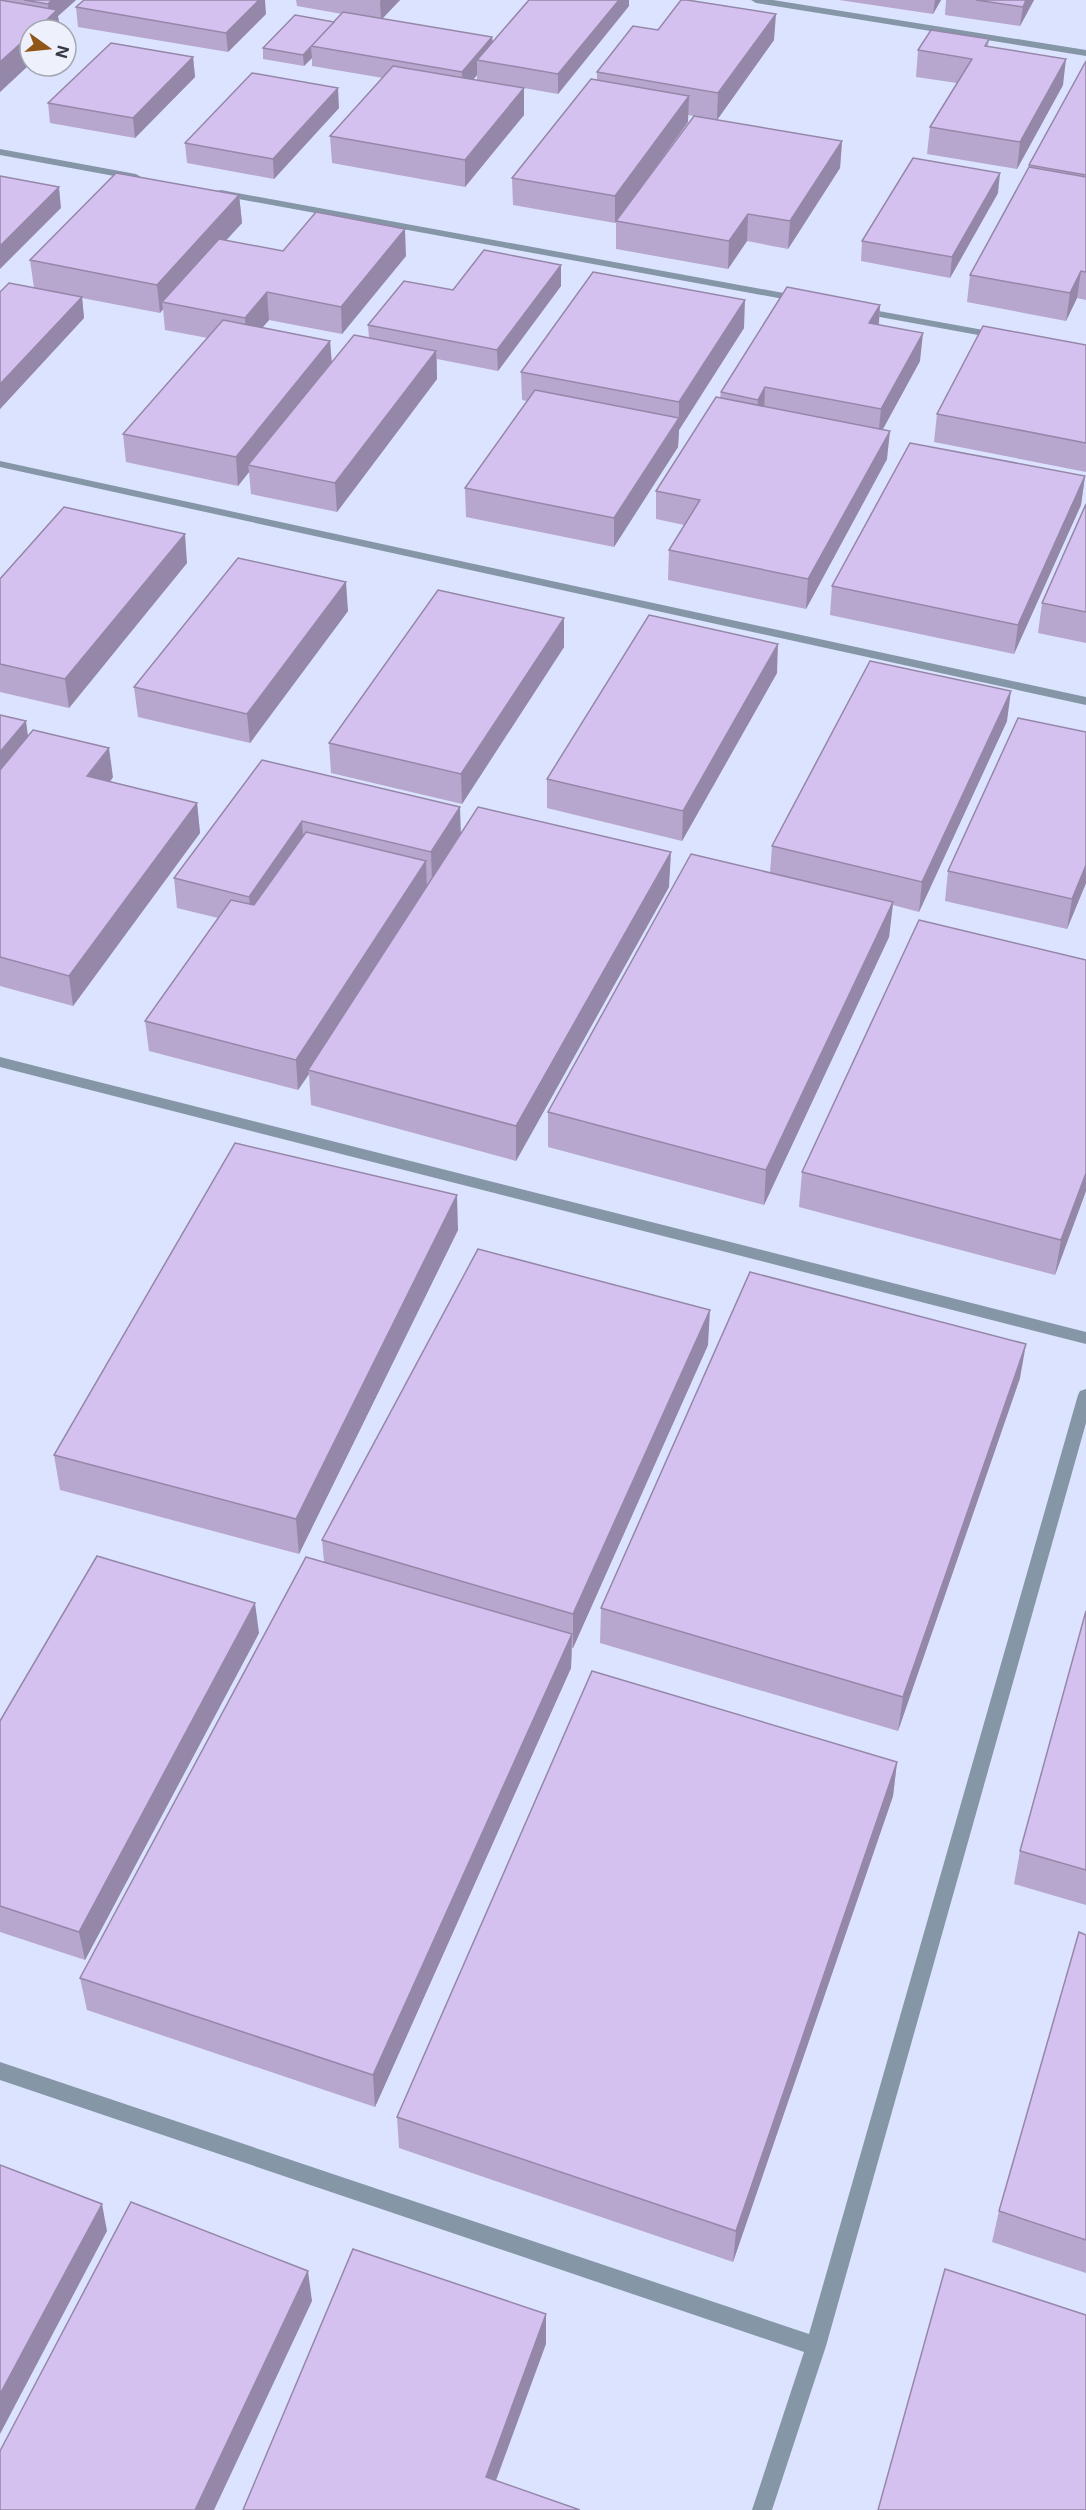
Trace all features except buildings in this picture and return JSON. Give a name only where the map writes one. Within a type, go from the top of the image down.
[{"type":"street","points":[[756,0],[1086,52]]},
{"type":"street","points":[[0,152],[152,180]]},
{"type":"street","points":[[210,191],[806,300]]},
{"type":"street","points":[[852,309],[1016,339]]},
{"type":"street","points":[[0,464],[1086,701]]},
{"type":"street","points":[[0,1062],[1086,1338]]},
{"type":"street","points":[[762,2510],[816,2346],[1086,1395]]},
{"type":"street","points":[[0,2071],[816,2346]]}]
